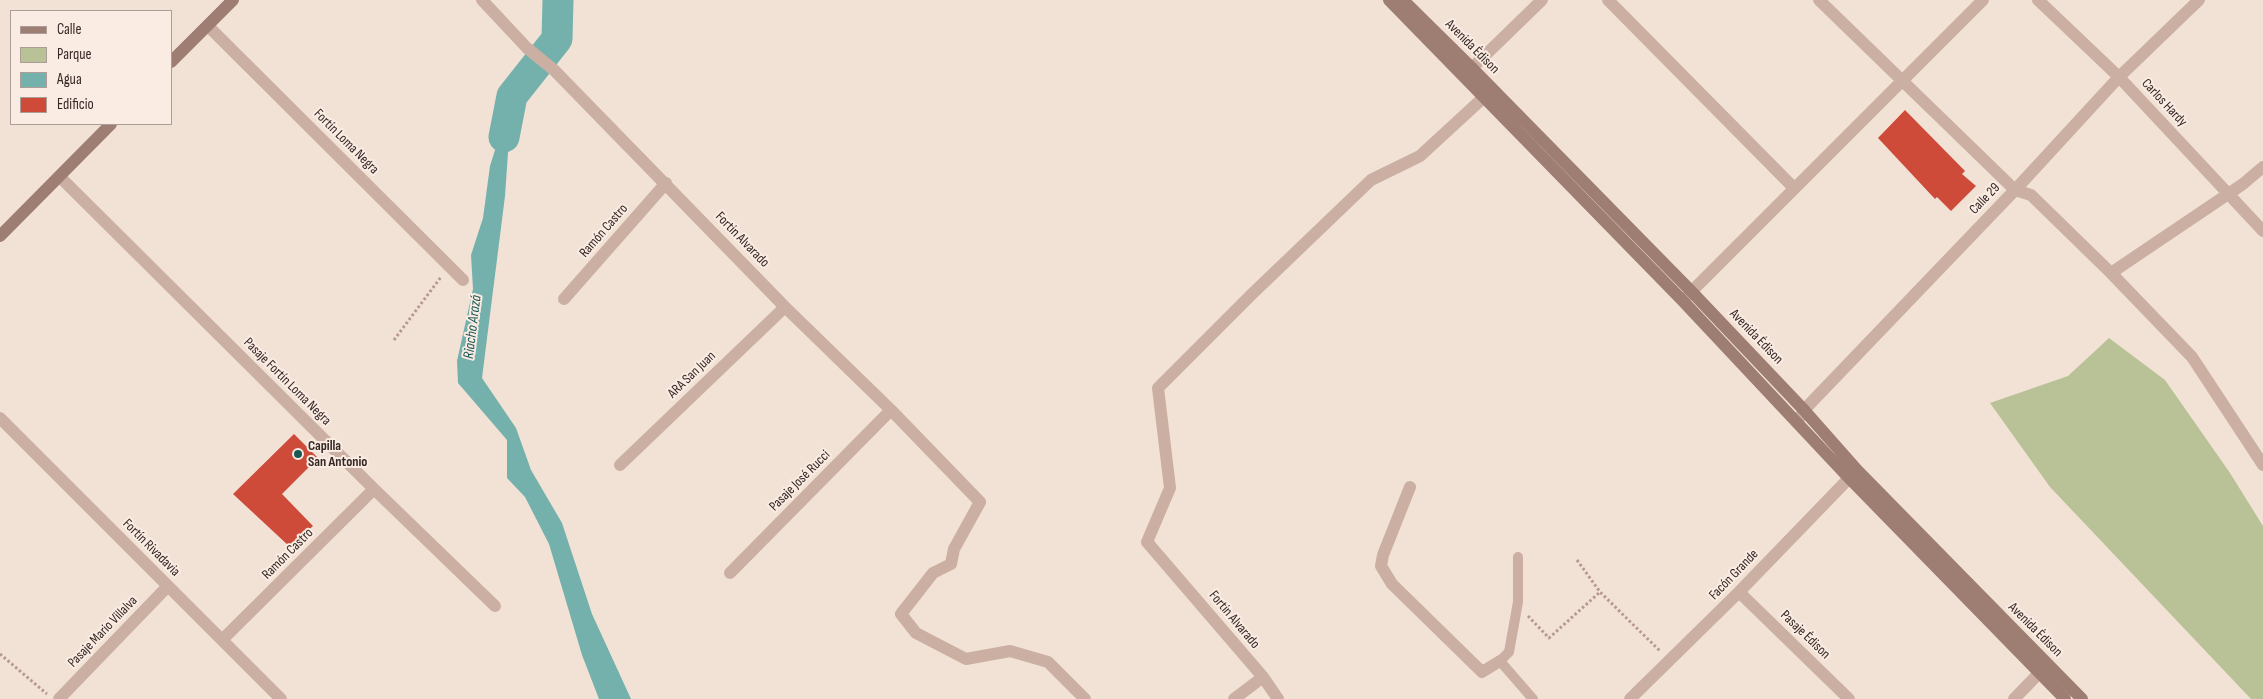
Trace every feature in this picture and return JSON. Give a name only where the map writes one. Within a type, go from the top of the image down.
[{"type":"main road","points":[[172,61],[233,0]]},
{"type":"main road","name":"Avenida Édison","points":[[1389,0],[1483,98],[1804,410],[1852,474]]},
{"type":"main road","name":"Avenida Édison","points":[[1403,0],[1472,68],[1686,296],[1797,422],[1852,474],[2043,669],[2082,699]]},
{"type":"main road","points":[[0,236],[110,125]]},
{"type":"main road","name":"Avenida Édison","points":[[2043,669],[2065,699]]},
{"type":"street","name":"Fortín Alvarado","points":[[482,0],[527,48],[554,70],[785,307],[891,410],[980,502],[954,549],[951,564],[933,572],[901,614],[916,634],[966,659],[1010,651],[1048,662],[1084,699]]},
{"type":"street","points":[[1483,98],[1472,68],[1542,0]]},
{"type":"street","points":[[1608,0],[1794,188]]},
{"type":"street","points":[[1819,0],[2015,190],[2031,195],[2111,273],[2192,357],[2263,465]]},
{"type":"street","points":[[1686,296],[1984,0]]},
{"type":"street","name":"Carlos Hardy","points":[[2038,0],[2119,77],[2263,231]]},
{"type":"street","name":"Calle 29","points":[[1797,422],[1804,410],[2015,190],[2119,77],[2199,0]]},
{"type":"street","name":"Fortín Loma Negra","points":[[208,26],[463,280]]},
{"type":"street","name":"Fortín Alvarado","points":[[1278,699],[1263,677],[1147,542],[1170,488],[1158,388],[1252,294],[1371,180],[1420,156],[1483,98]]},
{"type":"street","points":[[2111,273],[2228,194],[2263,167]]},
{"type":"street","name":"Pasaje Fortín Loma Negra","points":[[60,177],[374,490],[495,606]]},
{"type":"street","name":"Ramón Castro","points":[[564,299],[666,183]]},
{"type":"street","name":"ARA San Juan","points":[[620,466],[785,307]]},
{"type":"street","name":"Pasaje José Rucci","points":[[730,573],[891,410]]},
{"type":"street","name":"Fortín Rivadavia","points":[[0,418],[281,699]]},
{"type":"street","name":"Facón Grande","points":[[1632,699],[1739,592],[1852,474]]},
{"type":"street","points":[[1410,486],[1382,555],[1381,566],[1392,584],[1482,672],[1500,661]]},
{"type":"street","name":"Ramón Castro","points":[[223,639],[374,490]]},
{"type":"street","name":"Pasaje Mario Villalva","points":[[59,699],[168,586]]},
{"type":"street","name":"Pasaje Édison","points":[[1739,592],[1849,699]]},
{"type":"street","points":[[2014,699],[2043,669]]},
{"type":"street","points":[[1234,699],[1263,677]]},
{"type":"lane","points":[[1518,557],[1517,604],[1509,652],[1500,661],[1533,699]]},
{"type":"path","points":[[394,340],[449,266]]},
{"type":"path","points":[[1577,560],[1600,592],[1669,660]]},
{"type":"path","points":[[1517,604],[1549,638],[1600,592]]},
{"type":"path","points":[[0,654],[52,699]]},
{"type":"green space","points":[[2109,338],[2165,380],[2230,473],[2263,526],[2263,699],[2251,699],[2050,487],[1990,403],[2068,376]]},
{"type":"water","points":[[512,96],[505,196],[482,378],[516,428],[531,470],[562,523],[592,614],[631,699],[599,699],[582,655],[549,544],[525,497],[507,478],[507,440],[458,383],[457,361],[473,289],[471,255],[483,218],[490,166]]},
{"type":"building","points":[[1905,110],[1965,171],[1962,174],[1976,186],[1951,211],[1937,197],[1935,199],[1878,138]]},
{"type":"building","points":[[294,434],[318,458],[282,494],[313,526],[290,547],[233,494]]},
{"type":"waterway","name":"Riacho Arazá","points":[[504,137],[512,96],[557,39],[558,0]]},
{"type":"place","name":"Capilla San Antonio","points":[[298,454]]}]
